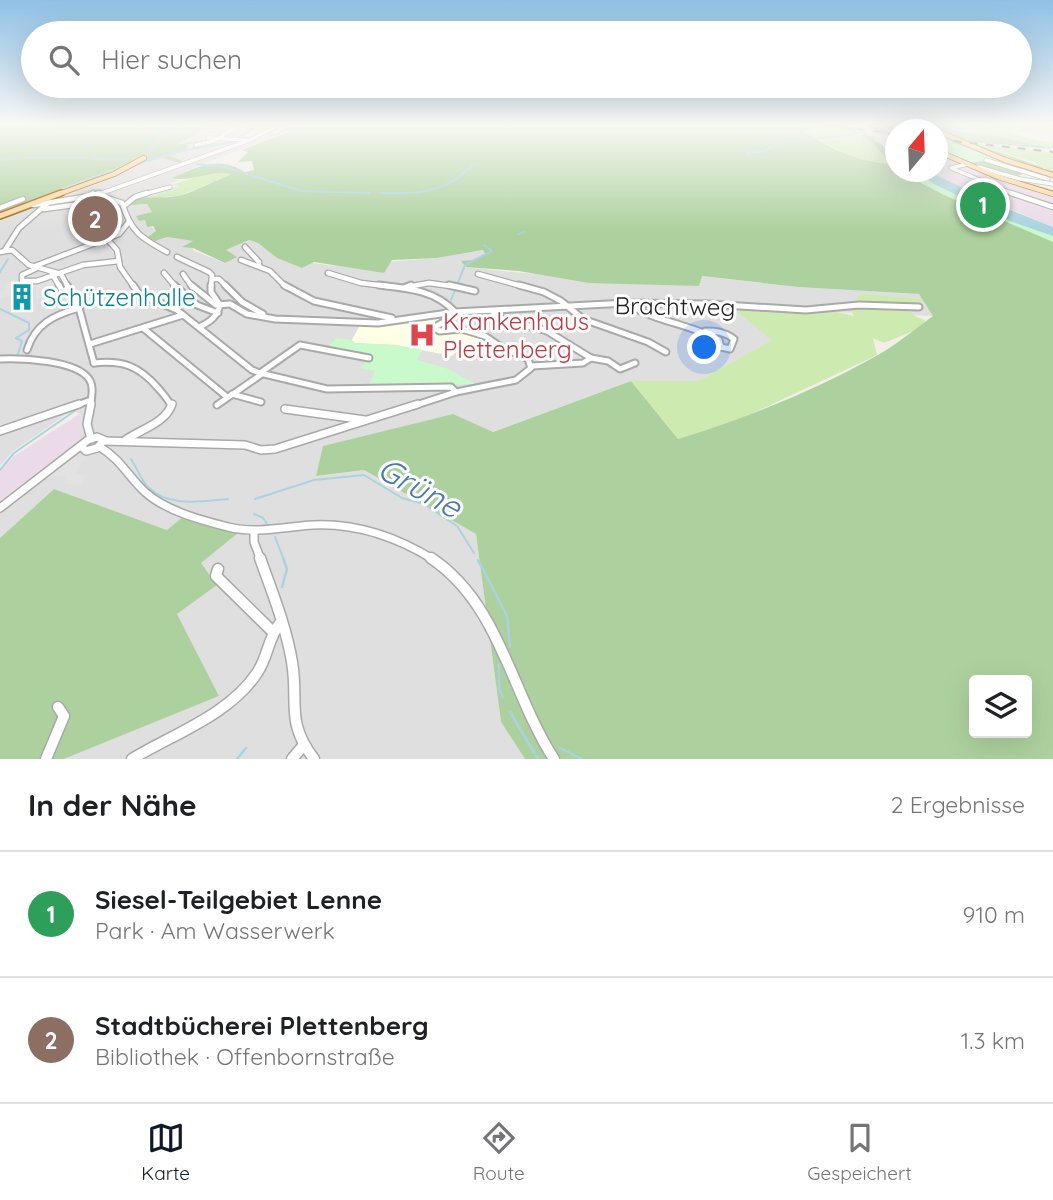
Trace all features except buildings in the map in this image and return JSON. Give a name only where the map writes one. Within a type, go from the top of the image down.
[{"type":"main road","points":[[957,159],[1053,194]]},
{"type":"main road","points":[[1004,159],[1053,175]]},
{"type":"main road","points":[[0,216],[131,167],[141,160]]},
{"type":"street","points":[[44,209],[44,201],[102,193],[196,159]]},
{"type":"street","points":[[986,160],[1053,182]]},
{"type":"street","points":[[1053,182],[1020,179],[966,164],[951,168],[1006,192],[1053,207]]},
{"type":"street","points":[[124,206],[135,197],[170,187]]},
{"type":"street","points":[[96,199],[102,193]]},
{"type":"street","points":[[90,196],[104,207],[107,239],[118,252],[122,269],[140,295],[177,310],[261,374],[327,389],[451,387],[456,392]]},
{"type":"street","points":[[0,208],[23,199]]},
{"type":"street","points":[[3,251],[19,228],[44,209],[96,199],[111,199],[124,206],[128,223],[142,238],[167,252]]},
{"type":"street","points":[[119,261],[83,265],[34,282],[22,281],[22,275],[36,267],[107,239],[121,232],[128,223]]},
{"type":"street","points":[[244,247],[260,262],[259,266]]},
{"type":"street","points":[[3,251],[12,250],[24,262],[55,274],[62,291],[69,289],[79,308],[94,363]]},
{"type":"street","name":"Brachtweg","points":[[177,257],[208,270],[212,279],[219,279],[242,302],[268,317]]},
{"type":"street","points":[[241,260],[277,275],[292,291],[314,301],[340,309],[406,320]]},
{"type":"street","points":[[164,273],[170,282],[197,305],[218,313]]},
{"type":"street","name":"Brachtweg","points":[[183,274],[193,288],[214,304],[230,304],[245,313],[363,323],[406,320],[455,312],[627,303],[832,309],[873,305],[919,307]]},
{"type":"street","points":[[328,274],[363,286],[404,289],[440,296],[455,312]]},
{"type":"street","points":[[478,274],[537,289],[583,319],[648,342],[666,352]]},
{"type":"street","points":[[199,327],[218,313],[220,304],[211,292],[212,279]]},
{"type":"street","points":[[404,289],[411,284],[423,283],[475,291]]},
{"type":"street","points":[[627,303],[641,312],[705,331],[719,340],[722,347],[730,349],[734,339],[729,335],[719,331],[705,331]]},
{"type":"street","points":[[39,320],[79,308]]},
{"type":"street","points":[[493,312],[499,318],[547,331],[591,358],[608,361],[620,369],[635,363]]},
{"type":"street","points":[[90,345],[183,315]]},
{"type":"street","points":[[27,350],[30,339],[42,327],[47,317]]},
{"type":"street","points":[[144,328],[229,395],[261,402]]},
{"type":"street","points":[[460,329],[485,336],[510,352],[528,359],[532,366]]},
{"type":"street","points":[[217,405],[300,345],[369,358]]},
{"type":"street","points":[[532,366],[583,363],[591,358]]},
{"type":"street","points":[[0,359],[34,361],[81,372],[92,382],[92,400],[87,419],[91,439]]},
{"type":"street","points":[[81,372],[94,363],[132,364],[155,381],[160,394],[172,404],[171,410],[164,417],[137,430],[124,441]]},
{"type":"street","points":[[82,447],[90,451],[102,444],[124,441],[245,445],[267,450],[456,392],[516,380],[528,373],[532,366]]},
{"type":"street","points":[[0,438],[2,430],[92,400]]},
{"type":"street","points":[[285,409],[325,415],[357,416],[365,420]]},
{"type":"street","points":[[0,508],[91,439],[101,438],[102,444],[123,462],[138,484],[153,498],[227,527],[254,531],[319,525],[352,528],[394,539],[446,567],[478,604],[490,623],[521,700],[554,759]]},
{"type":"street","points":[[254,531],[254,542],[294,676],[294,729],[314,759]]},
{"type":"street","points":[[218,569],[216,576],[272,631]]},
{"type":"street","points":[[132,759],[163,740],[175,736],[249,685],[260,669],[272,631],[280,623]]},
{"type":"street","points":[[46,759],[64,716],[58,707]]},
{"type":"street","points":[[292,759],[303,746]]},
{"type":"shaded area","points":[[156,159],[179,163],[181,161],[177,159],[215,159],[173,178],[179,180],[147,194],[178,186],[182,188],[145,198],[138,205],[147,204],[152,212],[145,220],[156,231],[149,237],[155,241],[167,237],[194,241],[190,244],[194,251],[225,263],[226,250],[249,240],[258,243],[277,258],[334,266],[437,258],[484,250],[485,254],[473,260],[462,261],[466,267],[699,286],[701,276],[798,287],[919,294],[934,316],[734,308],[773,340],[698,381],[631,381],[492,432],[453,414],[324,446],[316,476],[364,470],[476,534],[501,722],[525,759],[64,759],[219,696],[177,614],[217,585],[201,563],[167,530],[54,489],[0,538],[0,511],[33,484],[82,433],[81,413],[76,413],[84,404],[12,452],[0,466],[0,220],[144,162]]},
{"type":"shaded area","points":[[948,159],[961,159],[1053,194],[1053,227],[947,182]]},
{"type":"shaded area","points":[[67,273],[80,302],[75,302],[71,290],[36,299],[36,287],[0,298],[0,292],[6,289],[7,283],[18,278],[22,282],[37,282]]},
{"type":"shaded area","name":"Krankenhaus Plettenberg","points":[[431,317],[485,333],[503,344],[476,345],[457,351],[452,356],[396,345],[355,343],[352,340],[360,325],[397,323]]},
{"type":"shaded area","points":[[81,413],[82,433],[79,443],[0,505],[0,472],[14,456]]},
{"type":"shaded area","points":[[73,456],[87,457],[76,473],[89,476],[78,486],[63,483],[66,479],[64,477],[47,475]]},
{"type":"green space","points":[[0,159],[139,159],[0,212]]},
{"type":"green space","points":[[241,159],[865,159],[885,163],[885,182],[937,182],[1053,236],[1053,759],[525,759],[501,722],[476,534],[364,470],[316,476],[323,446],[453,414],[493,432],[631,381],[678,439],[754,413],[828,381],[883,352],[933,316],[919,294],[798,287],[702,276],[699,286],[589,283],[519,271],[466,267],[461,261],[473,260],[485,254],[483,250],[437,258],[392,260],[384,273],[314,262],[302,268],[277,258],[258,243],[249,240],[226,250],[237,257],[225,263],[193,248],[182,247],[193,241],[167,237],[155,241],[148,237],[156,231],[153,226],[147,227],[145,220],[139,221],[136,216],[152,212],[147,204],[131,205],[130,201],[178,196],[231,175],[219,173],[187,179],[172,178],[200,167],[227,164],[245,172],[254,170],[252,161],[238,162]]},
{"type":"green space","points":[[857,159],[885,159],[885,164],[862,162]]},
{"type":"green space","points":[[962,159],[1002,159],[1012,163],[1003,165],[988,160],[971,163]]},
{"type":"green space","points":[[963,159],[1020,159],[1042,167],[1045,172],[1053,174],[1053,178],[1028,172],[1013,178],[1053,190],[1053,194]]},
{"type":"green space","points":[[1026,159],[1053,159],[1053,174]]},
{"type":"green space","points":[[225,172],[232,175],[178,196],[145,198],[181,188],[177,185],[166,187],[195,177]]},
{"type":"green space","points":[[919,182],[948,182],[983,199],[1053,227],[1053,242]]},
{"type":"green space","points":[[862,294],[922,299],[921,305],[894,305],[908,309],[925,320],[923,327],[884,343],[873,338],[877,355],[732,423],[678,439],[631,381],[698,381],[772,340],[732,308],[837,312],[854,316],[851,310],[856,307],[857,297]]},
{"type":"green space","points":[[336,338],[352,340],[355,343],[396,345],[423,350],[417,360],[446,368],[476,384],[368,387],[375,371],[360,368],[372,356],[327,349]]},
{"type":"green space","points":[[54,489],[167,530],[183,517],[238,533],[201,563],[217,585],[177,614],[219,696],[64,759],[0,759],[0,538]]},
{"type":"water","points":[[948,181],[993,203],[1053,227],[1053,236],[1012,222],[931,182]]},
{"type":"waterway","points":[[0,160],[5,159]]},
{"type":"waterway","points":[[107,159],[127,160]]},
{"type":"waterway","points":[[60,191],[152,159]]},
{"type":"waterway","points":[[197,164],[222,167]]},
{"type":"waterway","points":[[469,170],[472,164]]},
{"type":"waterway","points":[[223,167],[243,172]]},
{"type":"waterway","points":[[381,193],[426,191],[447,184],[466,171]]},
{"type":"waterway","points":[[244,173],[302,191],[370,193]]},
{"type":"waterway","points":[[5,217],[30,208]]},
{"type":"waterway","points":[[519,234],[524,232]]},
{"type":"waterway","points":[[457,285],[465,265],[492,251],[484,245]]},
{"type":"waterway","points":[[0,272],[8,259]]},
{"type":"waterway","points":[[451,300],[455,290]]},
{"type":"waterway","points":[[0,309],[29,323],[29,330],[16,338],[22,341],[18,354]]},
{"type":"waterway","points":[[0,470],[14,453],[79,408]]},
{"type":"waterway","name":"Grüne","points":[[131,459],[143,481],[156,494],[186,502],[228,499]]},
{"type":"waterway","name":"Grüne","points":[[255,499],[314,480],[364,475],[402,498],[424,504],[457,526],[474,553]]},
{"type":"waterway","points":[[254,514],[263,518],[267,524]]},
{"type":"waterway","points":[[275,537],[284,560]]},
{"type":"waterway","points":[[282,587],[287,569],[283,558]]},
{"type":"waterway","name":"Grüne","points":[[478,560],[507,616],[510,646]]},
{"type":"waterway","name":"Grüne","points":[[499,664],[499,689],[503,698]]},
{"type":"waterway","name":"Grüne","points":[[510,712],[538,759]]},
{"type":"waterway","points":[[237,759],[246,748]]},
{"type":"waterway","points":[[560,748],[582,759]]},
{"type":"place","name":"Siesel-Teilgebiet Lenne","points":[[983,205]]},
{"type":"place","name":"Stadtbücherei Plettenberg","points":[[95,219]]},
{"type":"place","name":"Schützenhalle","points":[[22,297]]},
{"type":"place","name":"Krankenhaus Plettenberg","points":[[422,335]]}]
